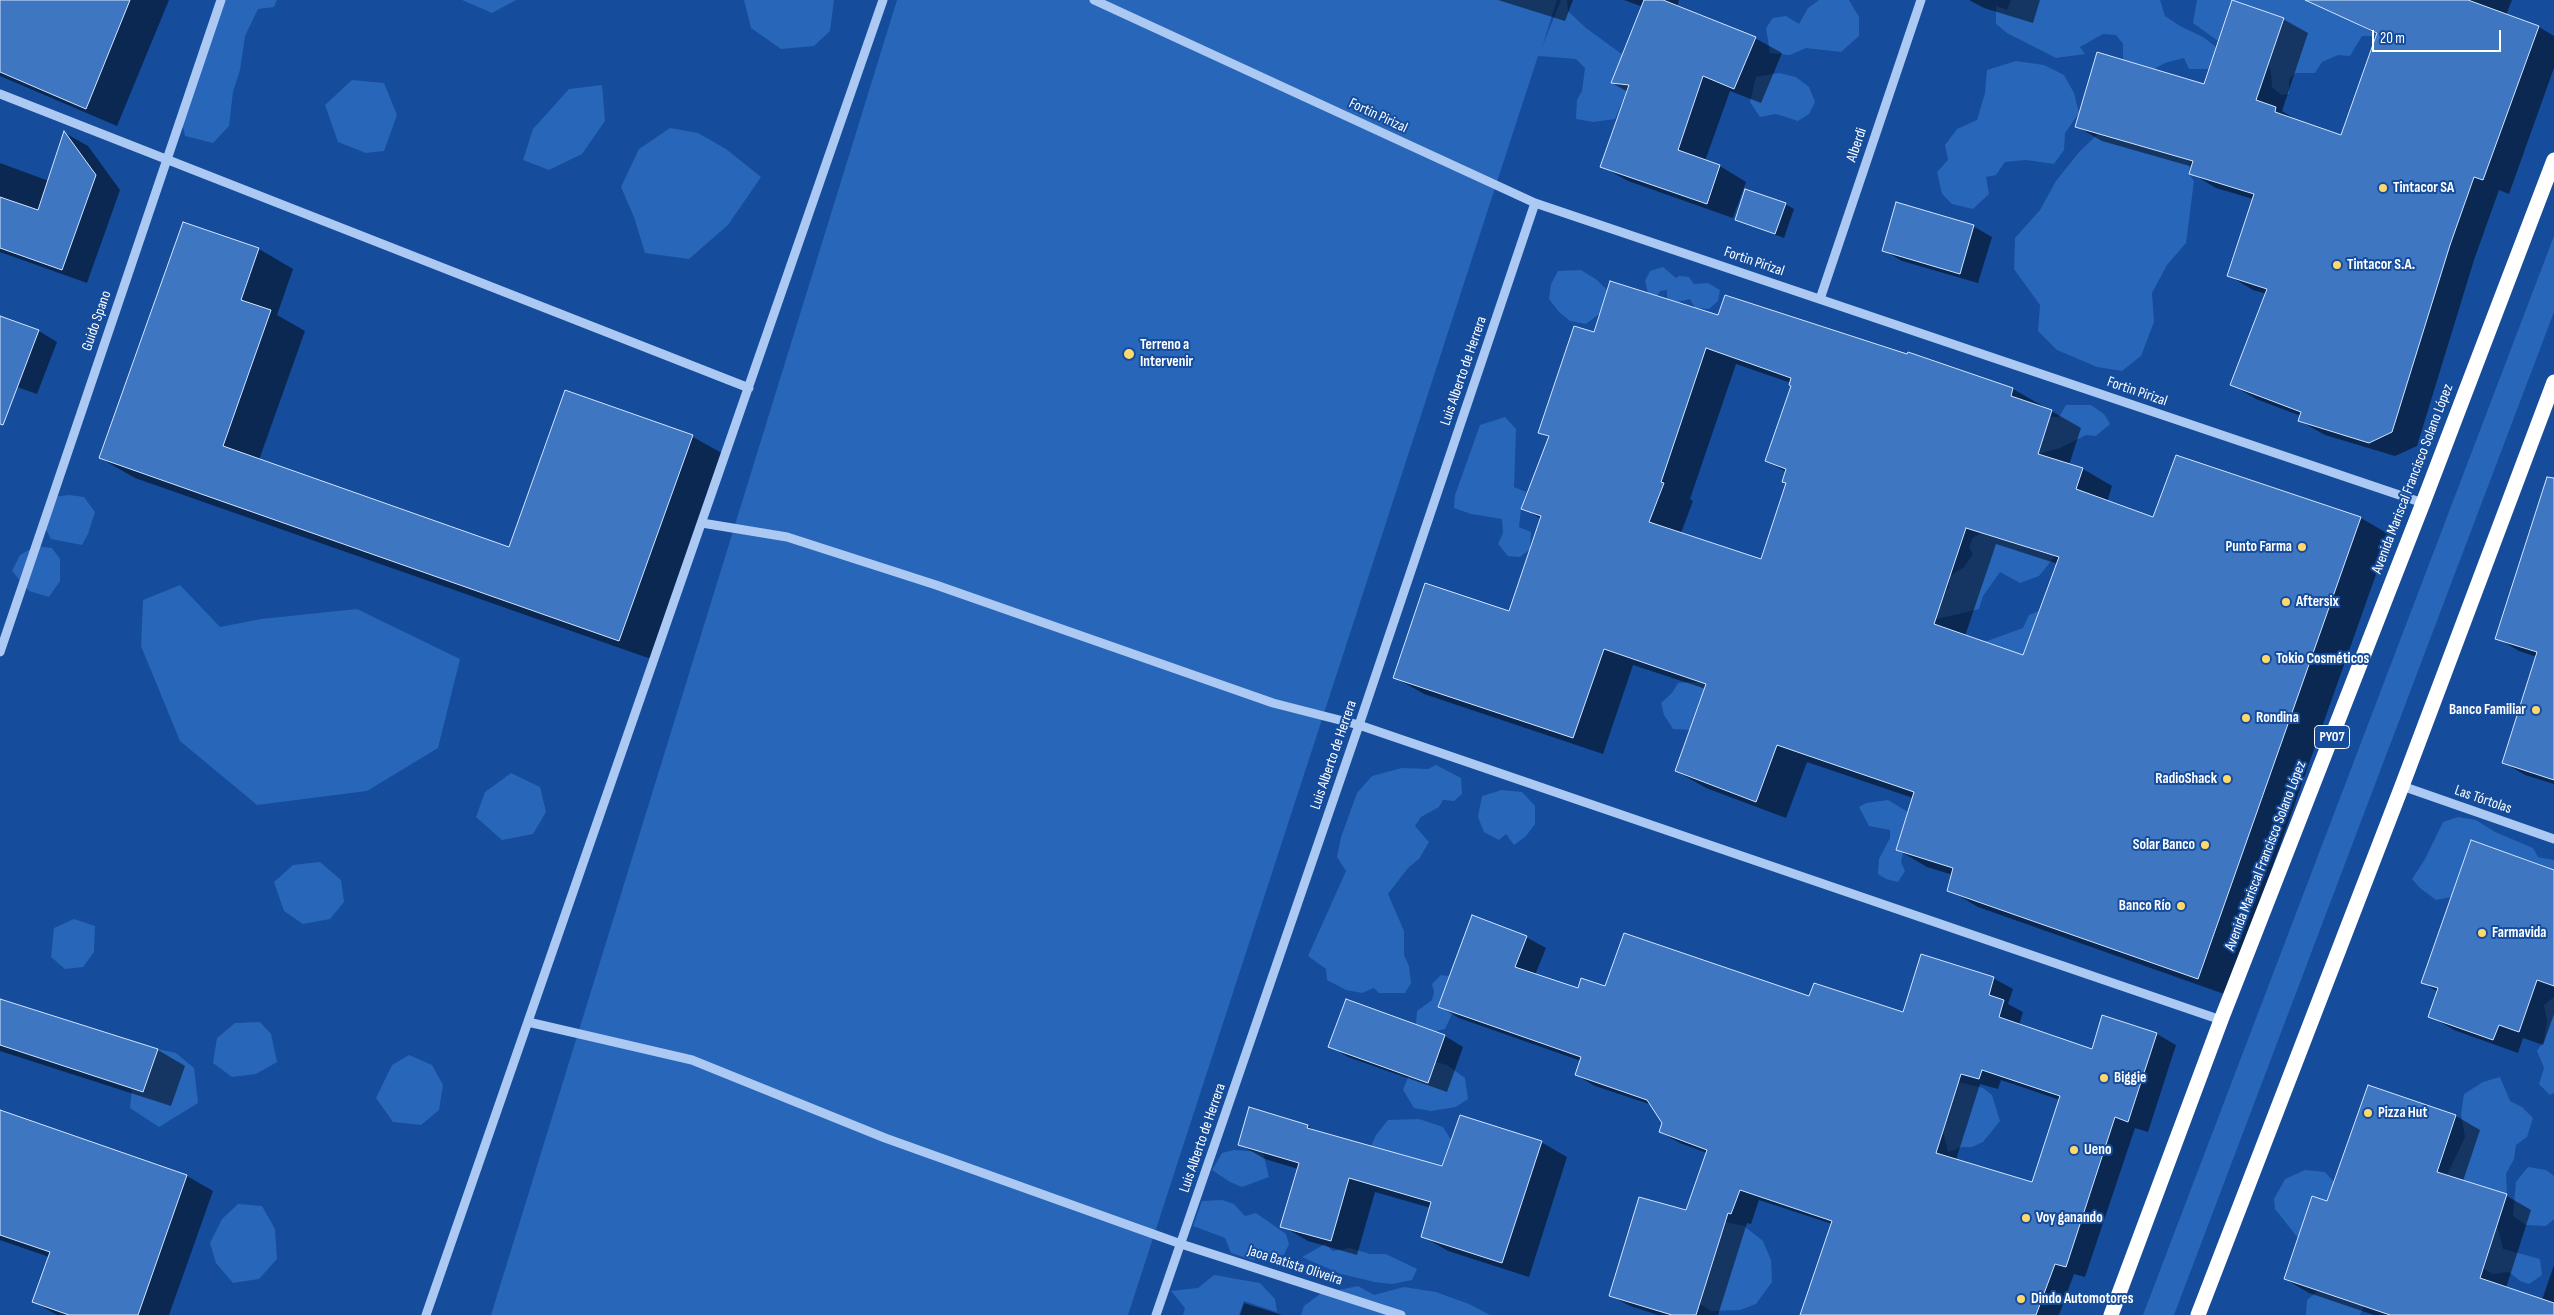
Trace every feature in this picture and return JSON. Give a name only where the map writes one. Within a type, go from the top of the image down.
[{"type":"highway","name":"Avenida Mariscal Francisco Solano López","points":[[2111,1315],[2221,1020],[2423,503],[2554,160]]},
{"type":"highway","points":[[2198,1315],[2402,786],[2554,382]]},
{"type":"street","name":"Guido Spano","points":[[0,652],[221,0]]},
{"type":"street","points":[[426,1315],[883,0]]},
{"type":"street","name":"Fortin Pirizal","points":[[1094,0],[1535,203],[2423,503]]},
{"type":"street","name":"Alberdi","points":[[1820,298],[1920,0]]},
{"type":"street","points":[[0,94],[749,388]]},
{"type":"street","name":"Luis Alberto de Herrera","points":[[1156,1315],[1359,725],[1535,203]]},
{"type":"street","points":[[702,523],[787,537],[945,588],[1273,703],[1359,725],[2221,1020]]},
{"type":"street","name":"Las Tórtolas","points":[[2402,786],[2554,839]]},
{"type":"street","name":"Jaoa Batista Oliveira","points":[[528,1022],[692,1060],[885,1138],[1181,1244],[1401,1315]]},
{"type":"shaded area","points":[[221,0],[277,0],[274,7],[258,9],[245,36],[240,70],[233,92],[229,126],[213,143],[185,136],[181,117]]},
{"type":"shaded area","points":[[462,0],[516,0],[492,13]]},
{"type":"shaded area","points":[[744,0],[834,0],[830,31],[814,46],[781,49],[751,28]]},
{"type":"shaded area","points":[[897,0],[1557,0],[1542,47],[1561,0],[1567,0],[1568,11],[1586,28],[1623,55],[1611,83],[1629,85],[1615,119],[1593,122],[1576,119],[1577,100],[1582,91],[1585,68],[1576,59],[1538,56],[1128,1315],[491,1315]]},
{"type":"shaded area","points":[[1819,0],[1849,0],[1859,17],[1859,36],[1841,52],[1806,48],[1790,55],[1770,53],[1766,28],[1773,18],[1786,16],[1799,24],[1808,8]]},
{"type":"shaded area","points":[[2011,0],[2160,0],[2165,16],[2203,37],[2216,47],[2209,69],[2189,69],[2184,58],[2165,63],[2154,69],[2123,60],[2123,44],[2116,35],[2103,34],[2080,47],[2085,54],[2056,58],[2007,33],[1996,24],[1996,6],[2007,10]]},
{"type":"shaded area","points":[[2197,0],[2232,0],[2218,41],[2193,23]]},
{"type":"shaded area","points":[[2232,0],[2314,0],[2341,16],[2383,36],[2362,36],[2350,56],[2338,55],[2322,62],[2315,73],[2295,73],[2289,80],[2289,94],[2281,95],[2272,87],[2268,63],[2283,18]]},
{"type":"shaded area","points":[[2016,61],[2044,65],[2064,75],[2074,93],[2079,113],[2065,133],[2064,150],[2054,164],[2026,160],[2005,162],[1996,175],[1986,177],[1989,194],[1973,209],[1952,204],[1942,194],[1937,172],[1948,160],[1945,145],[1957,129],[1977,120],[1985,93],[1987,70]]},
{"type":"shaded area","points":[[1779,73],[1796,77],[1809,87],[1815,102],[1809,114],[1798,121],[1776,114],[1760,117],[1750,102],[1756,77]]},
{"type":"shaded area","points":[[352,80],[384,83],[397,115],[384,151],[366,153],[338,142],[325,105]]},
{"type":"shaded area","points":[[602,85],[605,121],[582,154],[549,170],[523,160],[533,129],[569,89]]},
{"type":"shaded area","points":[[670,128],[698,133],[726,149],[761,177],[728,225],[689,259],[645,253],[634,217],[621,187],[639,149]]},
{"type":"shaded area","points":[[2099,133],[2190,160],[2189,174],[2194,181],[2186,243],[2167,265],[2152,293],[2154,322],[2141,356],[2122,371],[2097,367],[2057,350],[2038,331],[2040,305],[2014,269],[2015,238],[2040,210],[2056,181],[2079,152]]},
{"type":"shaded area","points":[[2554,236],[2554,312],[2174,1315],[2143,1315]]},
{"type":"shaded area","points":[[1663,267],[1676,278],[1679,276],[1689,277],[1694,284],[1708,283],[1720,290],[1718,301],[1709,309],[1695,308],[1690,299],[1677,302],[1667,299],[1667,290],[1660,291],[1657,296],[1648,293],[1645,281],[1650,271]]},
{"type":"shaded area","points":[[1581,270],[1597,280],[1607,290],[1599,314],[1586,324],[1570,321],[1559,312],[1549,299],[1551,284],[1558,271]]},
{"type":"shaded area","points":[[2066,405],[2091,405],[2104,414],[2110,424],[2096,436],[2086,435],[2060,448],[2038,454],[2049,417],[2059,417]]},
{"type":"shaded area","points":[[1505,417],[1516,429],[1514,487],[1526,492],[1521,509],[1519,527],[1531,532],[1530,549],[1520,557],[1508,556],[1498,544],[1503,533],[1502,519],[1471,514],[1454,508],[1455,495],[1480,425]]},
{"type":"shaded area","points":[[69,495],[84,497],[95,512],[88,534],[82,545],[51,539],[43,524],[52,497]]},
{"type":"shaded area","points":[[1981,533],[2055,556],[2039,576],[2020,583],[2000,572],[1983,596],[1979,609],[1937,619],[1931,614],[1949,587],[1950,576],[1964,567],[1973,554],[1969,547],[1973,538]]},
{"type":"shaded area","points":[[36,546],[52,548],[60,559],[60,581],[49,597],[29,591],[12,571],[20,555]]},
{"type":"shaded area","points":[[180,585],[220,627],[261,619],[357,609],[460,659],[438,748],[367,791],[257,805],[180,741],[141,646],[143,600]]},
{"type":"shaded area","points":[[2039,611],[2055,617],[2046,641],[2030,635],[2023,656],[1967,641],[1987,641],[2023,628],[2029,615]]},
{"type":"shaded area","points":[[1678,683],[1706,683],[1690,730],[1673,729],[1664,715],[1661,703],[1672,693]]},
{"type":"shaded area","points":[[1436,765],[1461,778],[1462,794],[1454,801],[1443,800],[1439,807],[1421,817],[1415,826],[1429,842],[1419,859],[1408,868],[1388,894],[1404,931],[1404,955],[1409,966],[1411,983],[1405,993],[1379,993],[1374,988],[1362,993],[1346,990],[1327,980],[1326,969],[1308,956],[1346,871],[1337,857],[1341,837],[1357,793],[1372,776],[1402,768],[1428,769]]},
{"type":"shaded area","points":[[511,773],[540,787],[546,812],[533,834],[502,840],[476,817],[485,792]]},
{"type":"shaded area","points":[[1502,790],[1522,792],[1535,806],[1535,824],[1526,836],[1514,845],[1506,834],[1499,840],[1484,832],[1478,817],[1482,796]]},
{"type":"shaded area","points":[[1888,800],[1908,812],[1896,850],[1903,852],[1901,862],[1905,871],[1898,882],[1886,879],[1878,874],[1879,859],[1890,838],[1890,830],[1869,826],[1859,807],[1866,803]]},
{"type":"shaded area","points":[[2458,817],[2476,820],[2495,832],[2533,848],[2538,857],[2554,860],[2554,906],[2547,867],[2471,840],[2451,897],[2436,900],[2420,888],[2412,879],[2425,859],[2443,822]]},
{"type":"shaded area","points":[[320,862],[341,880],[344,902],[330,919],[303,924],[284,911],[274,882],[293,865]]},
{"type":"shaded area","points":[[74,919],[95,926],[94,952],[83,967],[65,969],[51,957],[54,928]]},
{"type":"shaded area","points":[[1441,975],[1449,976],[1448,981],[1474,1011],[1469,1018],[1452,1014],[1445,1029],[1436,1031],[1416,1024],[1417,1011],[1432,1000],[1434,992],[1432,984]]},
{"type":"shaded area","points":[[2554,997],[2554,1093],[2550,1095],[2539,1084],[2544,1068],[2537,1051],[2544,1041],[2547,1021],[2544,1005]]},
{"type":"shaded area","points":[[260,1022],[271,1034],[277,1062],[256,1074],[232,1077],[213,1063],[217,1038],[235,1023]]},
{"type":"shaded area","points":[[158,1049],[176,1053],[194,1068],[198,1103],[159,1127],[130,1108],[132,1088],[143,1092]]},
{"type":"shaded area","points":[[409,1055],[432,1065],[443,1085],[439,1110],[421,1125],[393,1122],[376,1098],[392,1065]]},
{"type":"shaded area","points":[[1436,1062],[1447,1065],[1465,1078],[1468,1099],[1456,1107],[1431,1111],[1414,1108],[1403,1090],[1409,1075],[1428,1082]]},
{"type":"shaded area","points":[[2500,1077],[2510,1101],[2522,1107],[2533,1118],[2527,1137],[2516,1145],[2514,1159],[2506,1174],[2507,1194],[2447,1175],[2465,1137],[2461,1114],[2464,1094],[2483,1082]]},
{"type":"shaded area","points":[[1958,1082],[1983,1088],[1992,1095],[2000,1121],[1983,1142],[1972,1147],[1962,1147],[1948,1152],[1943,1131]]},
{"type":"shaded area","points":[[1419,1119],[1443,1127],[1451,1140],[1441,1166],[1371,1146],[1376,1135],[1388,1120]]},
{"type":"shaded area","points":[[1234,1150],[1263,1152],[1269,1177],[1242,1187],[1230,1182],[1212,1170],[1222,1153]]},
{"type":"shaded area","points":[[2528,1167],[2546,1170],[2554,1176],[2554,1219],[2546,1226],[2526,1225],[2513,1216],[2516,1182]]},
{"type":"shaded area","points":[[2305,1170],[2325,1172],[2334,1182],[2330,1202],[2312,1196],[2298,1238],[2275,1209],[2274,1199],[2285,1179]]},
{"type":"shaded area","points":[[1222,1200],[1234,1204],[1245,1216],[1256,1213],[1286,1234],[1289,1244],[1284,1255],[1268,1255],[1253,1260],[1231,1253],[1225,1238],[1193,1226],[1202,1201]]},
{"type":"shaded area","points":[[238,1204],[262,1206],[275,1229],[277,1259],[259,1279],[233,1283],[216,1263],[210,1243],[222,1219]]},
{"type":"shaded area","points":[[1725,1222],[1744,1226],[1763,1241],[1771,1260],[1772,1282],[1756,1304],[1740,1310],[1711,1311],[1700,1304]]},
{"type":"shaded area","points":[[2497,1225],[2503,1249],[2540,1259],[2542,1275],[2529,1284],[2520,1281],[2509,1272],[2493,1274],[2484,1269]]},
{"type":"shaded area","points":[[1325,1244],[1333,1251],[1350,1248],[1370,1254],[1386,1254],[1417,1269],[1412,1280],[1392,1284],[1341,1274],[1302,1257]]},
{"type":"shaded area","points":[[1214,1275],[1260,1283],[1275,1299],[1277,1312],[1244,1301],[1239,1315],[1183,1315],[1185,1308],[1171,1291],[1198,1288]]},
{"type":"shaded area","points":[[1358,1286],[1374,1295],[1404,1287],[1436,1292],[1469,1304],[1490,1315],[1301,1315],[1304,1306],[1320,1294]]},
{"type":"shaded area","points":[[2318,1291],[2364,1306],[2360,1315],[2306,1315],[2307,1300]]},
{"type":"building","points":[[0,0],[130,0],[86,109],[0,72]]},
{"type":"building","points":[[1644,0],[1663,0],[1756,37],[1734,89],[1703,76],[1678,150],[1720,165],[1707,204],[1600,167],[1629,85],[1611,83]]},
{"type":"building","points":[[2232,0],[2284,18],[2256,100],[2276,107],[2275,112],[2341,135],[2377,33],[2305,0],[2468,0],[2539,26],[2483,180],[2474,177],[2450,245],[2392,432],[2369,443],[2298,421],[2301,412],[2230,385],[2267,289],[2227,276],[2254,194],[2189,174],[2193,161],[2075,127],[2097,52],[2204,84]]},
{"type":"building","points":[[64,131],[96,175],[62,270],[0,248],[0,197],[38,210]]},
{"type":"building","points":[[1745,189],[1786,203],[1775,234],[1735,220]]},
{"type":"building","points":[[1896,202],[1974,225],[1960,274],[1882,251]]},
{"type":"building","points":[[183,222],[259,248],[241,300],[271,310],[223,446],[509,547],[565,390],[693,435],[619,641],[99,458]]},
{"type":"building","points":[[1610,281],[1718,315],[1725,295],[1907,354],[1908,352],[2013,388],[2011,396],[2052,410],[2038,454],[2083,468],[2076,489],[2153,517],[2176,455],[2361,517],[2198,979],[1947,891],[1953,868],[1896,850],[1914,792],[1777,745],[1756,802],[1675,771],[1706,684],[1604,649],[1573,738],[1393,678],[1425,583],[1509,611],[1541,516],[1521,509],[1549,436],[1538,433],[1574,326],[1594,332]],"holes":[[[1706,348],[1791,378],[1789,385],[1791,386],[1765,461],[1786,469],[1782,482],[1786,483],[1761,559],[1649,522],[1664,483],[1661,482]],[[1966,528],[2059,557],[2023,655],[1934,624]]]},
{"type":"building","points":[[0,316],[39,330],[3,425],[0,424]]},
{"type":"building","points":[[2547,477],[2554,478],[2554,780],[2502,763],[2537,652],[2495,639]]},
{"type":"building","name":"Farmavida","points":[[2471,840],[2554,870],[2554,986],[2537,980],[2519,1032],[2499,1025],[2493,1040],[2428,1017],[2438,988],[2421,983]]},
{"type":"building","points":[[1472,915],[1527,936],[1515,967],[1578,988],[1581,978],[1605,986],[1624,933],[1809,996],[1814,983],[1903,1012],[1921,954],[1994,977],[1989,995],[2004,1000],[1999,1017],[2092,1049],[2102,1015],[2157,1033],[2128,1122],[2115,1117],[2066,1267],[2055,1264],[2036,1315],[1800,1315],[1832,1221],[1740,1190],[1731,1214],[1728,1213],[1696,1315],[1672,1315],[1609,1296],[1639,1197],[1686,1210],[1707,1150],[1659,1132],[1662,1123],[1647,1100],[1575,1075],[1581,1057],[1438,1007]],"holes":[[[1982,1070],[2060,1096],[2032,1182],[1936,1153],[1961,1074],[1979,1079]]]},
{"type":"building","points":[[0,999],[158,1049],[143,1092],[0,1045]]},
{"type":"building","points":[[1346,999],[1445,1035],[1428,1083],[1328,1047]]},
{"type":"building","points":[[2368,1085],[2456,1115],[2437,1172],[2507,1194],[2480,1278],[2554,1303],[2554,1315],[2390,1315],[2284,1279],[2312,1196],[2327,1201]]},
{"type":"building","points":[[1249,1107],[1308,1125],[1307,1128],[1442,1166],[1460,1115],[1542,1141],[1502,1263],[1421,1237],[1431,1202],[1349,1178],[1331,1241],[1280,1227],[1299,1163],[1238,1145]]},
{"type":"building","points":[[0,1110],[187,1175],[138,1315],[69,1315],[32,1302],[50,1252],[0,1235]]},
{"type":"place","name":"Tintacor SA","points":[[2383,188]]},
{"type":"place","name":"Tintacor S.A.","points":[[2337,265]]},
{"type":"place","name":"Terreno a Intervenir","points":[[1129,354]]},
{"type":"place","name":"Punto Farma","points":[[2302,547]]},
{"type":"place","name":"Aftersix","points":[[2286,602]]},
{"type":"place","name":"Tokio Cosméticos","points":[[2266,659]]},
{"type":"place","name":"Banco Familiar","points":[[2536,710]]},
{"type":"place","name":"Rondina","points":[[2246,718]]},
{"type":"place","name":"RadioShack","points":[[2227,779]]},
{"type":"place","name":"Solar Banco","points":[[2205,845]]},
{"type":"place","name":"Banco Río","points":[[2181,906]]},
{"type":"place","name":"Farmavida","points":[[2482,933]]},
{"type":"place","name":"Biggie","points":[[2104,1078]]},
{"type":"place","name":"Pizza Hut","points":[[2368,1113]]},
{"type":"place","name":"Ueno","points":[[2074,1150]]},
{"type":"place","name":"Voy ganando","points":[[2026,1218]]},
{"type":"place","name":"Dindo Automotores","points":[[2021,1299]]}]
